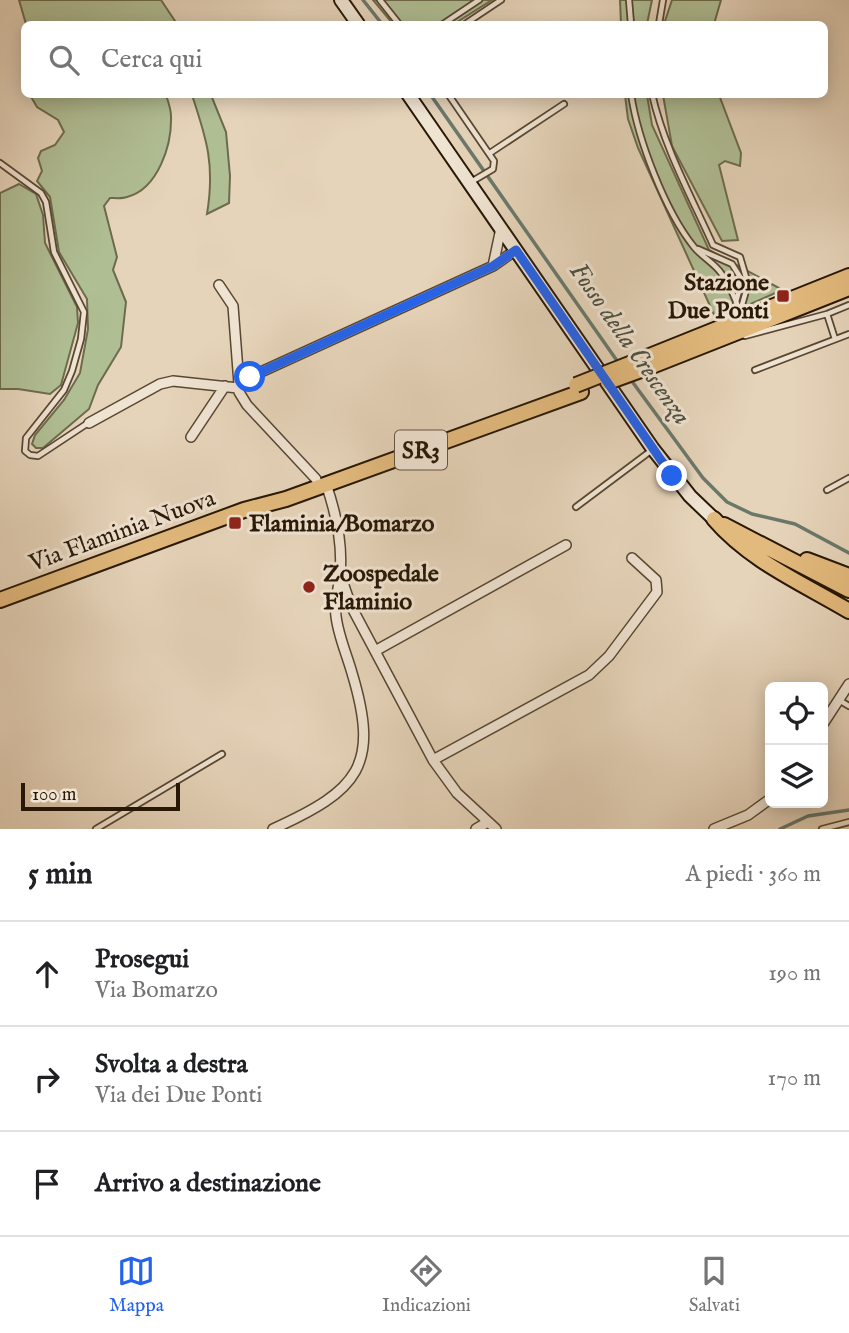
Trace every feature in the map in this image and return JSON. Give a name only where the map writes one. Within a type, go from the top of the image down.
[{"type":"main road","name":"Via Flaminia Nuova","points":[[649,361],[741,315],[849,276]]},
{"type":"main road","name":"Via Flaminia Nuova","points":[[0,600],[261,504],[281,492],[321,482],[649,361],[710,343],[849,288]]},
{"type":"main road","points":[[714,519],[849,590]]},
{"type":"main road","points":[[714,519],[729,536],[753,555],[849,611]]},
{"type":"main road","points":[[754,540],[849,576]]},
{"type":"street","points":[[341,0],[356,21]]},
{"type":"street","points":[[411,98],[475,180],[501,228],[653,449],[690,496],[714,519]]},
{"type":"street","points":[[493,266],[501,228]]},
{"type":"street","points":[[89,423],[160,384],[173,381],[238,386],[250,377],[493,266],[516,250]]},
{"type":"street","points":[[219,285],[233,306],[238,386],[247,405],[321,482],[338,526],[340,573],[335,615],[363,710],[366,734],[364,752],[356,770],[331,798],[273,829]]},
{"type":"street","points":[[191,437],[225,386]]},
{"type":"street","points":[[375,651],[566,545]]},
{"type":"street","points":[[433,760],[572,685],[600,666],[657,592],[656,580],[632,558]]},
{"type":"street","points":[[340,573],[351,606],[433,760],[453,788],[496,829]]},
{"type":"street","points":[[828,716],[849,684]]},
{"type":"street","points":[[714,829],[748,815],[765,803]]},
{"type":"street","points":[[475,829],[488,822]]},
{"type":"lane","points":[[380,0],[397,21]]},
{"type":"lane","points":[[448,21],[479,0]]},
{"type":"lane","points":[[470,21],[501,0]]},
{"type":"lane","points":[[629,0],[631,21]]},
{"type":"lane","points":[[660,21],[663,0]]},
{"type":"lane","points":[[451,98],[494,161],[493,169],[475,180]]},
{"type":"lane","points":[[632,98],[634,117],[653,172],[677,220],[694,247],[721,273],[741,315]]},
{"type":"lane","points":[[653,98],[672,154],[713,245],[740,257],[748,284],[741,315]]},
{"type":"lane","points":[[490,153],[564,104]]},
{"type":"lane","points":[[0,163],[41,193],[46,202],[54,251],[83,312],[81,339],[64,390],[26,438],[24,451],[37,456],[89,423]]},
{"type":"lane","points":[[694,247],[732,264],[742,280],[735,302]]},
{"type":"lane","points":[[710,343],[827,314],[849,305]]},
{"type":"lane","points":[[827,314],[835,339]]},
{"type":"lane","points":[[755,370],[849,334]]},
{"type":"lane","points":[[576,507],[653,449]]},
{"type":"lane","points":[[827,490],[849,478]]},
{"type":"lane","points":[[839,700],[849,706]]},
{"type":"lane","points":[[96,829],[222,754]]},
{"type":"lane","points":[[821,829],[849,822]]},
{"type":"green space","points":[[19,0],[161,0],[175,21],[25,21]]},
{"type":"green space","points":[[373,0],[492,0],[459,21],[390,21]]},
{"type":"green space","points":[[620,0],[652,0],[648,21],[621,21]]},
{"type":"green space","points":[[672,0],[721,0],[715,21],[665,21]]},
{"type":"green space","points":[[32,98],[167,98],[171,116],[166,152],[155,176],[138,192],[125,198],[110,198],[104,206],[117,257],[113,270],[126,302],[121,347],[98,385],[89,409],[43,448],[36,448],[32,444],[35,435],[64,400],[80,373],[88,329],[87,299],[59,252],[50,197],[37,181],[42,171],[38,158],[41,151],[55,145],[64,132],[58,120],[37,107]]},
{"type":"green space","points":[[193,98],[212,98],[226,132],[230,176],[229,203],[207,214],[210,167]]},
{"type":"green space","points":[[625,98],[648,98],[652,125],[709,250],[780,291],[716,319],[638,148],[628,119]]},
{"type":"green space","points":[[664,98],[720,98],[741,153],[740,166],[725,161],[719,165],[738,240],[722,241],[672,146]]},
{"type":"green space","points":[[19,184],[36,194],[43,215],[45,243],[77,307],[78,323],[61,385],[50,394],[0,389],[0,193]]},
{"type":"waterway","name":"Fosso della Crescenza","points":[[363,0],[380,21]]},
{"type":"waterway","name":"Fosso della Crescenza","points":[[433,98],[620,365]]},
{"type":"waterway","name":"Fosso della Crescenza","points":[[631,380],[703,478],[727,502],[752,514],[795,524],[849,553]]},
{"type":"waterway","points":[[780,829],[808,816],[849,810]]},
{"type":"place","name":"Stazione Due Ponti","points":[[783,296]]},
{"type":"place","name":"Flaminia/Bomarzo","points":[[235,523]]},
{"type":"place","name":"Zoospedale Flaminio","points":[[309,587]]},
{"type":"route","points":[[250,377],[493,266],[516,250],[672,476]]}]
